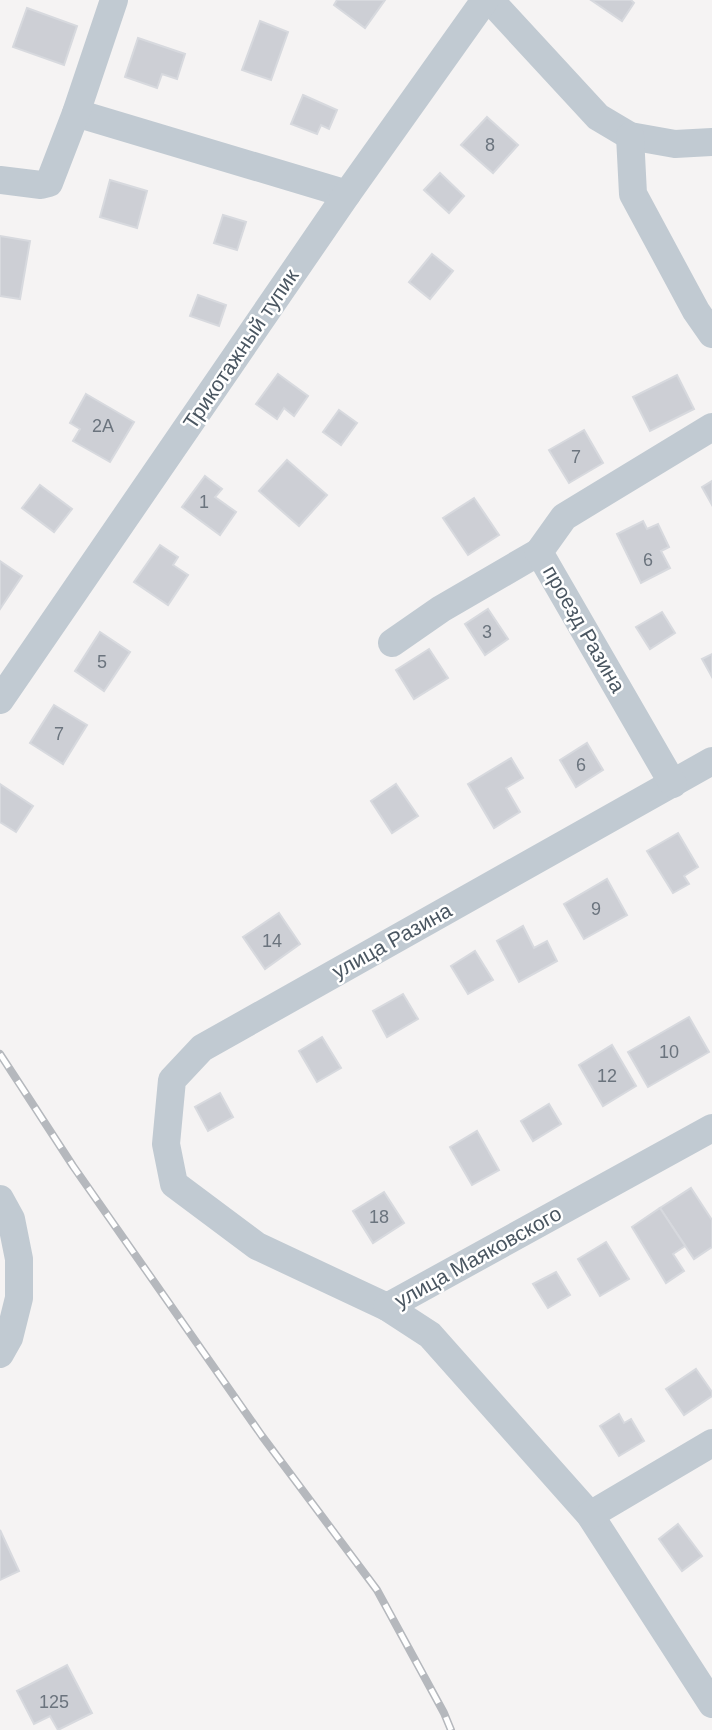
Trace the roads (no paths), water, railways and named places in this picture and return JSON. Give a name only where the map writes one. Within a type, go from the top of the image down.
[{"type":"street","points":[[0,180],[41,185],[48,183],[76,113],[114,0]]},
{"type":"street","points":[[488,0],[598,117],[631,136],[675,144],[712,142]]},
{"type":"street","name":"Трикотажный тупик","points":[[0,699],[347,194],[488,0]]},
{"type":"street","points":[[76,113],[347,194]]},
{"type":"street","points":[[631,136],[633,194],[696,311],[712,334]]},
{"type":"street","name":"проезд Разина","points":[[673,784],[539,552],[564,517],[712,427]]},
{"type":"street","points":[[392,643],[441,610],[539,552]]},
{"type":"street","name":"улица Разина","points":[[174,1184],[166,1144],[172,1080],[202,1048],[712,761]]},
{"type":"street","name":"улица Маяковского","points":[[174,1184],[257,1246],[387,1307],[712,1128]]},
{"type":"street","points":[[0,1199],[12,1219],[19,1259],[19,1298],[9,1338],[0,1354]]},
{"type":"street","points":[[387,1307],[430,1335],[590,1515],[712,1703]]},
{"type":"street","points":[[590,1515],[712,1443]]},
{"type":"railway","points":[[0,1054],[73,1166],[262,1436],[377,1590],[451,1730]]}]
